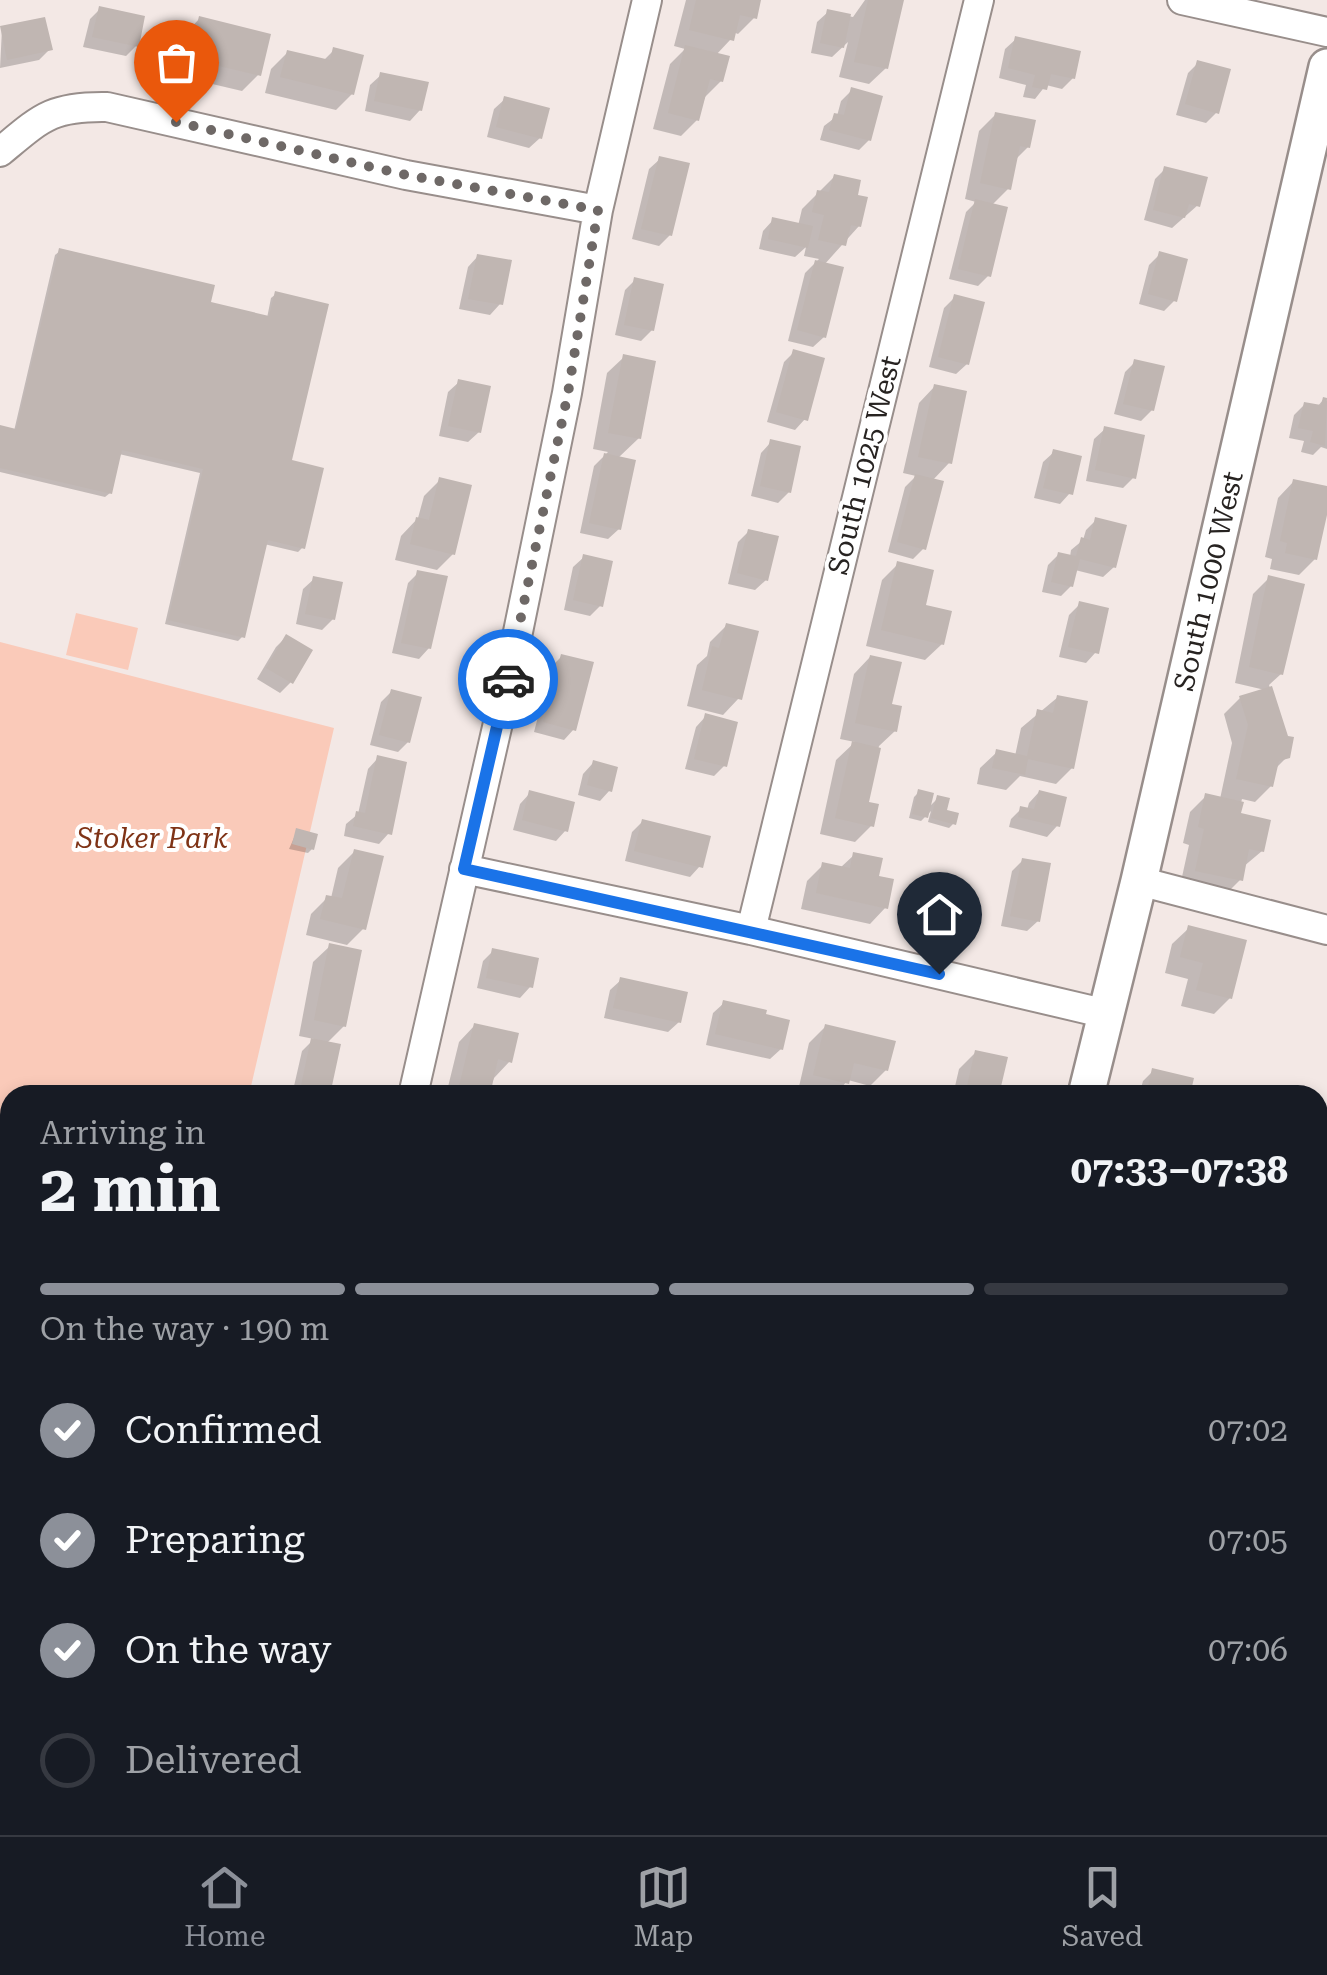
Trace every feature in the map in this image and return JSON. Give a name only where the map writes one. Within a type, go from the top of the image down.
[{"type":"main road","name":"South 1000 West","points":[[1089,1085],[1327,67]]},
{"type":"street","points":[[415,1085],[511,666],[568,393],[598,210],[647,0]]},
{"type":"street","name":"South 1025 West","points":[[751,930],[978,0]]},
{"type":"street","points":[[1182,0],[1327,32]]},
{"type":"street","points":[[0,152],[44,116],[75,106],[107,107],[406,175],[598,210]]},
{"type":"street","points":[[464,869],[751,930],[1107,1014]]},
{"type":"street","points":[[1139,881],[1327,930]]},
{"type":"green space","points":[[76,613],[138,628],[128,670],[66,655]]},
{"type":"green space","name":"Stoker Park","points":[[0,642],[334,728],[251,1085],[0,1085]]},
{"type":"building","points":[[696,0],[761,0],[757,19],[740,15],[734,41],[689,30]]},
{"type":"building","points":[[868,0],[904,0],[888,69],[854,62]]},
{"type":"building","points":[[99,6],[145,16],[139,47],[92,37]]},
{"type":"building","points":[[827,9],[851,14],[844,48],[820,43]]},
{"type":"building","points":[[199,16],[271,34],[261,76],[189,59]]},
{"type":"building","points":[[45,17],[53,50],[7,60],[0,26]]},
{"type":"building","points":[[1015,36],[1081,51],[1075,79],[1051,74],[1047,90],[1032,87],[1035,75],[1008,68]]},
{"type":"building","points":[[685,45],[730,56],[723,82],[710,79],[699,121],[668,113]]},
{"type":"building","points":[[333,47],[364,55],[354,95],[280,77],[287,50],[330,60]]},
{"type":"building","points":[[1197,60],[1231,69],[1219,114],[1185,104]]},
{"type":"building","points":[[380,72],[429,82],[422,111],[374,101]]},
{"type":"building","points":[[851,87],[883,96],[871,141],[829,130],[834,113],[844,115]]},
{"type":"building","points":[[504,96],[550,108],[542,139],[496,127]]},
{"type":"building","points":[[995,112],[1036,120],[1030,148],[1020,146],[1011,190],[980,183]]},
{"type":"building","points":[[659,156],[690,163],[672,236],[641,229]]},
{"type":"building","points":[[1164,166],[1208,177],[1200,207],[1189,204],[1185,218],[1153,210]]},
{"type":"building","points":[[834,174],[861,180],[858,195],[868,197],[861,227],[851,225],[846,246],[818,240],[824,215],[812,212],[817,190],[829,192]]},
{"type":"building","points":[[975,199],[1008,207],[991,277],[958,269]]},
{"type":"building","points":[[772,217],[813,226],[808,248],[768,239]]},
{"type":"building","points":[[59,248],[215,285],[211,302],[269,316],[275,291],[329,304],[292,460],[324,468],[305,549],[268,540],[245,638],[168,620],[203,469],[122,450],[112,494],[0,468],[0,425],[16,429]]},
{"type":"building","points":[[1159,251],[1188,259],[1177,302],[1148,294]]},
{"type":"building","points":[[477,254],[512,260],[503,305],[468,299]]},
{"type":"building","points":[[815,260],[844,267],[826,338],[797,330]]},
{"type":"building","points":[[634,277],[664,284],[654,331],[624,325]]},
{"type":"building","points":[[954,294],[985,302],[969,365],[938,357]]},
{"type":"building","points":[[793,349],[825,358],[808,421],[776,412]]},
{"type":"building","points":[[623,354],[656,361],[641,439],[608,433]]},
{"type":"building","points":[[1134,359],[1165,366],[1154,411],[1123,404]]},
{"type":"building","points":[[458,379],[491,386],[481,433],[448,426]]},
{"type":"building","points":[[934,384],[967,391],[952,464],[918,457]]},
{"type":"building","points":[[1323,397],[1327,398],[1325,446],[1310,442],[1313,431],[1298,428],[1304,402],[1321,405]]},
{"type":"building","points":[[1104,426],[1145,435],[1136,479],[1095,470]]},
{"type":"building","points":[[770,439],[801,446],[791,493],[760,486]]},
{"type":"building","points":[[1053,449],[1082,456],[1073,495],[1043,488]]},
{"type":"building","points":[[604,453],[636,460],[621,530],[589,523]]},
{"type":"building","points":[[915,474],[944,481],[926,550],[897,542]]},
{"type":"building","points":[[439,477],[472,485],[455,555],[410,544],[416,517],[429,520]]},
{"type":"building","points":[[1293,479],[1327,486],[1327,515],[1317,560],[1285,553],[1287,543],[1280,541]]},
{"type":"building","points":[[1095,517],[1127,525],[1116,568],[1080,559],[1073,587],[1051,582],[1058,552],[1076,556],[1081,537],[1090,540]]},
{"type":"building","points":[[748,529],[779,536],[768,581],[737,573]]},
{"type":"building","points":[[583,554],[613,561],[603,607],[573,600]]},
{"type":"building","points":[[897,561],[934,570],[926,605],[952,611],[944,645],[881,630]]},
{"type":"building","points":[[417,570],[448,576],[431,649],[401,643]]},
{"type":"building","points":[[1268,575],[1305,584],[1283,675],[1249,667]]},
{"type":"building","points":[[313,576],[343,582],[335,620],[305,614]]},
{"type":"building","points":[[1079,601],[1109,608],[1099,654],[1068,647]]},
{"type":"building","points":[[726,623],[759,631],[742,700],[702,690],[712,646],[719,648]]},
{"type":"building","points":[[286,634],[313,650],[293,684],[266,668]]},
{"type":"building","points":[[561,654],[594,662],[576,731],[543,722]]},
{"type":"building","points":[[870,655],[902,662],[892,704],[902,706],[897,732],[855,723]]},
{"type":"building","points":[[1272,686],[1288,736],[1294,737],[1290,758],[1279,761],[1273,787],[1236,779],[1248,725],[1239,696]]},
{"type":"building","points":[[391,689],[422,697],[410,743],[379,735]]},
{"type":"building","points":[[1057,695],[1088,701],[1074,769],[1028,759],[1025,775],[992,768],[996,749],[1027,756],[1037,709],[1053,713]]},
{"type":"building","points":[[705,713],[738,722],[727,767],[694,759]]},
{"type":"building","points":[[852,741],[881,748],[869,802],[879,804],[874,827],[835,818]]},
{"type":"building","points":[[377,755],[407,762],[392,835],[353,826],[356,811],[365,813]]},
{"type":"building","points":[[593,760],[618,767],[612,792],[587,785]]},
{"type":"building","points":[[918,789],[934,793],[928,818],[912,814]]},
{"type":"building","points":[[529,790],[575,802],[568,832],[522,820]]},
{"type":"building","points":[[1039,790],[1067,797],[1060,827],[1018,817],[1020,806],[1034,809]]},
{"type":"building","points":[[1205,793],[1244,802],[1241,813],[1271,820],[1264,852],[1249,849],[1243,881],[1195,871],[1204,829],[1198,827]]},
{"type":"building","points":[[937,795],[950,798],[947,810],[959,813],[956,825],[931,818]]},
{"type":"building","points":[[642,819],[711,836],[703,868],[634,851]]},
{"type":"building","points":[[296,828],[318,834],[314,850],[292,844]]},
{"type":"building","points":[[354,849],[384,856],[366,930],[320,919],[326,895],[342,898]]},
{"type":"building","points":[[853,852],[883,858],[879,876],[894,879],[888,909],[816,893],[822,862],[850,868]]},
{"type":"building","points":[[1022,858],[1051,863],[1040,922],[1010,916]]},
{"type":"building","points":[[1188,925],[1247,940],[1232,999],[1196,990],[1203,963],[1180,957]]},
{"type":"building","points":[[329,943],[362,950],[346,1027],[314,1020]]},
{"type":"building","points":[[492,948],[539,958],[533,988],[486,978]]},
{"type":"building","points":[[620,977],[688,992],[681,1023],[613,1008]]},
{"type":"building","points":[[723,1000],[767,1010],[766,1014],[790,1020],[783,1050],[715,1034]]},
{"type":"building","points":[[474,1023],[519,1033],[512,1063],[498,1059],[492,1085],[459,1085]]},
{"type":"building","points":[[825,1024],[896,1041],[888,1071],[854,1063],[849,1084],[813,1075]]},
{"type":"building","points":[[311,1038],[341,1044],[332,1085],[301,1085]]},
{"type":"building","points":[[975,1050],[1008,1057],[1001,1085],[967,1085]]},
{"type":"building","points":[[1152,1068],[1194,1078],[1192,1085],[1148,1085]]},
{"type":"way so far","points":[[176,122],[406,175],[598,210],[568,393],[508,679]]},
{"type":"route","points":[[508,679],[464,869],[939,974]]}]
